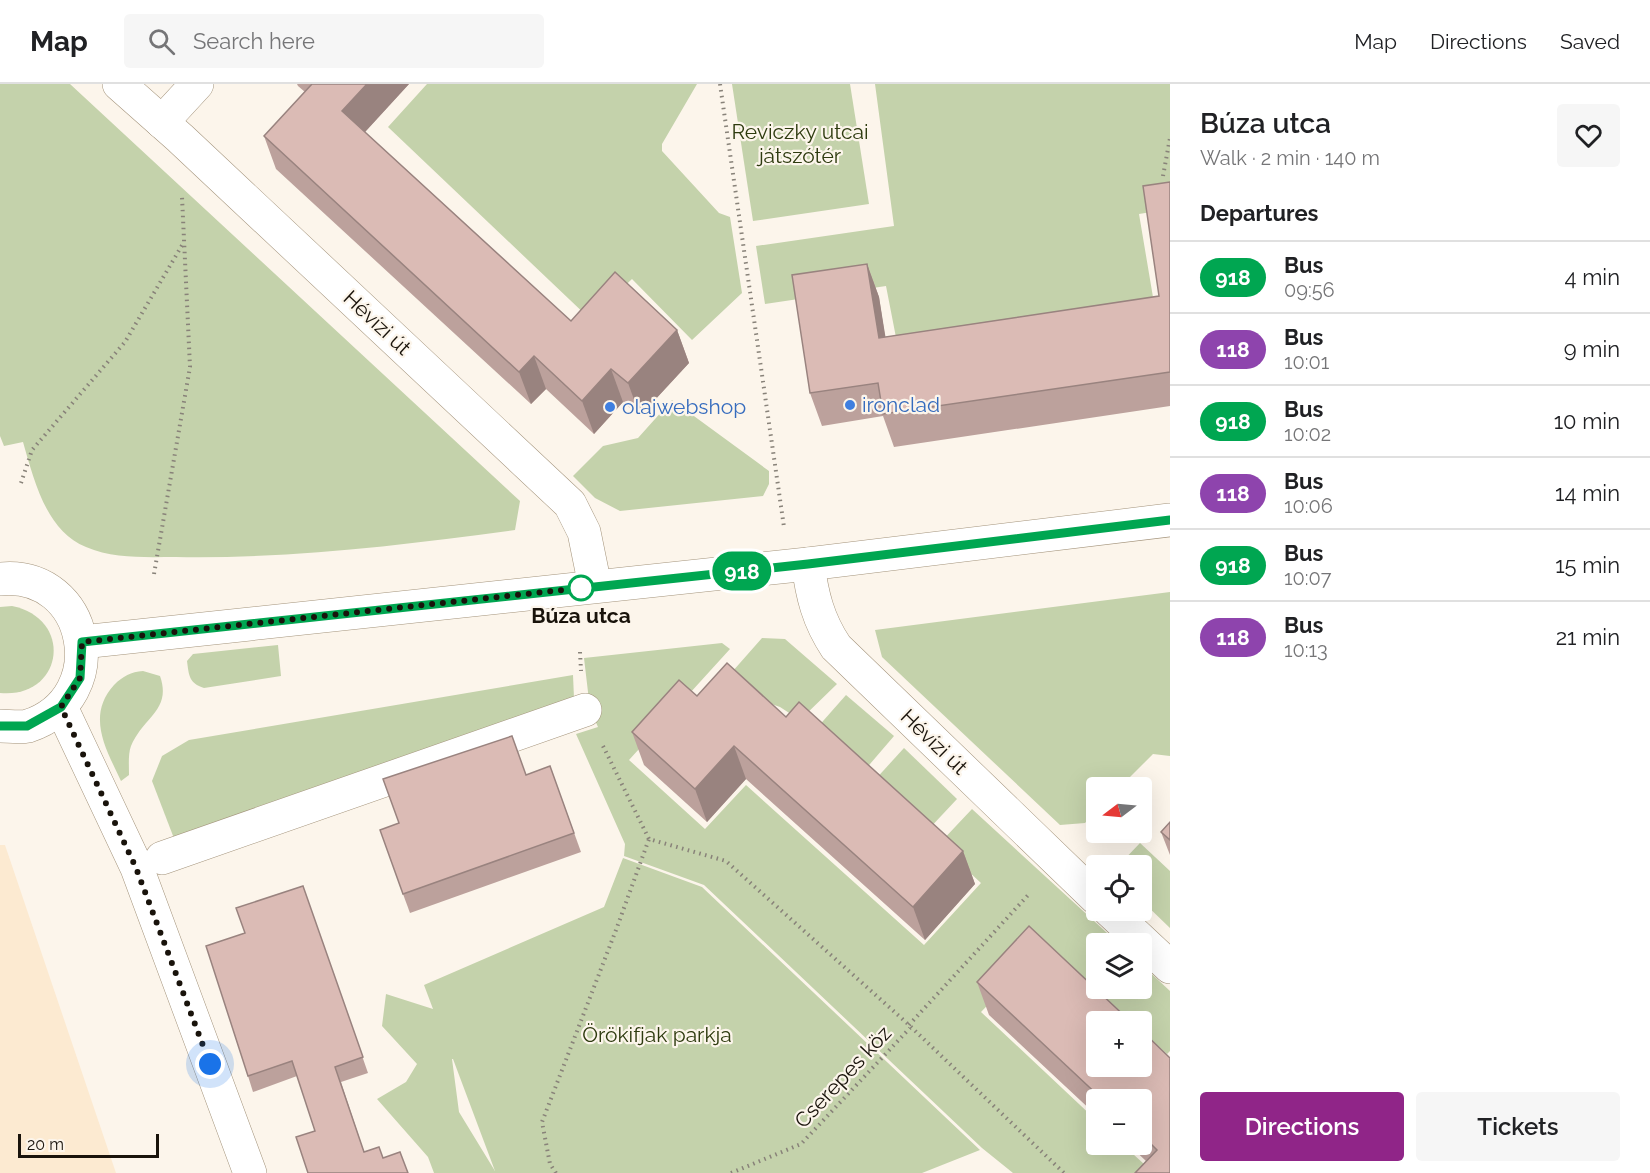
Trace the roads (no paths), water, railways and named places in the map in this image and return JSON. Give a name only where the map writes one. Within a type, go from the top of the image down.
[{"type":"street","name":"Hévízi út","points":[[119,84],[570,504],[584,532],[595,586]]},
{"type":"street","points":[[171,130],[197,84]]},
{"type":"street","points":[[82,642],[799,565],[1170,520]]},
{"type":"street","name":"Hévízi út","points":[[799,565],[821,625],[836,646],[1086,889]]},
{"type":"street","points":[[0,726],[27,726],[61,707],[80,678],[82,642],[73,616],[55,594],[30,581],[1,576]]},
{"type":"street","points":[[61,707],[136,868],[250,1173]]},
{"type":"street","points":[[162,858],[585,710]]},
{"type":"street","points":[[1121,921],[1170,967]]},
{"type":"place","name":"ironclad","points":[[850,405]]},
{"type":"place","name":"olajwebshop","points":[[610,407]]},
{"type":"place","name":"Búza utca","points":[[581,588]]},
{"type":"park label","name":"Reviczky utcai játszótér","points":[[800,144]]},
{"type":"park label","name":"Örökifjak parkja","points":[[657,1035]]}]
